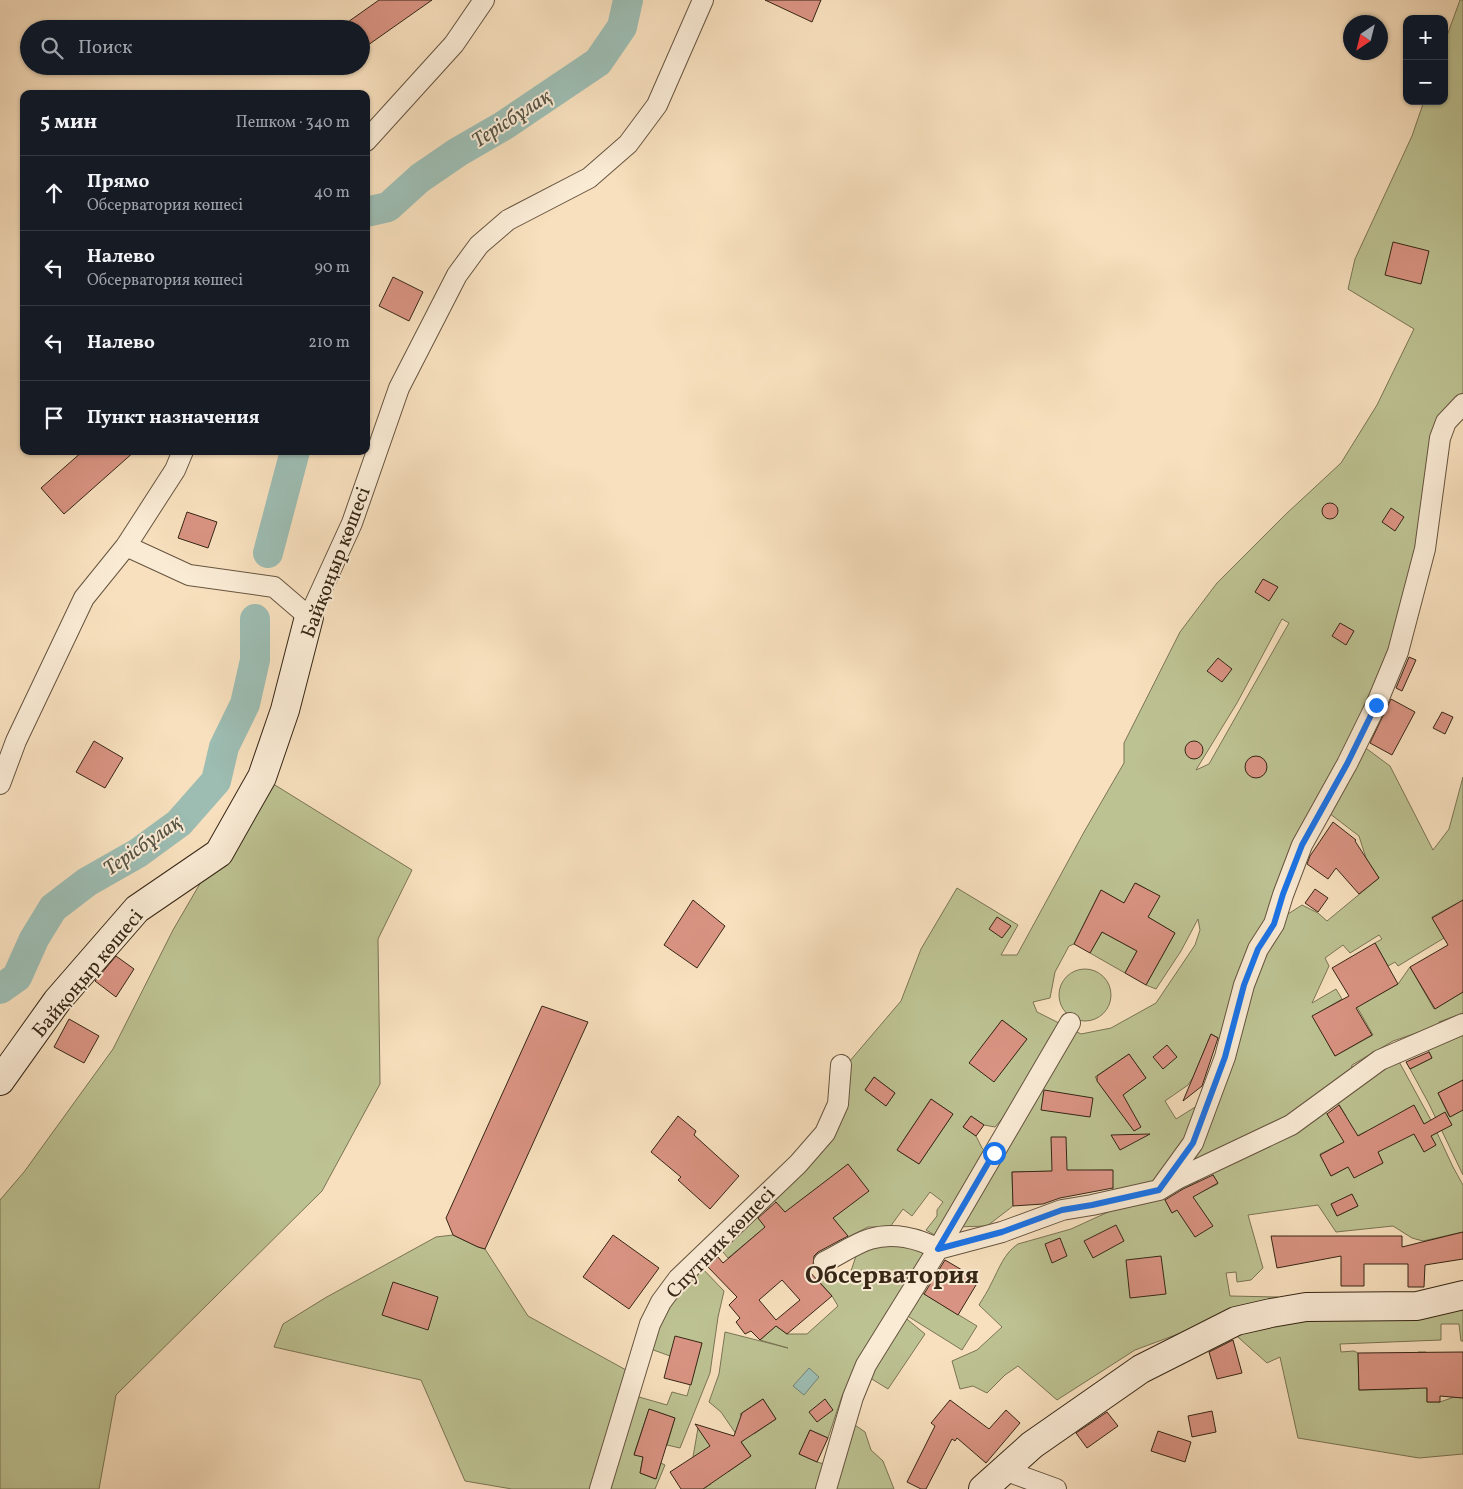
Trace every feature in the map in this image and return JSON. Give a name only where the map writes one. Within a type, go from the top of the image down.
[{"type":"street","points":[[370,137],[454,44],[484,0]]},
{"type":"street","name":"Байқоңыр көшесі","points":[[0,1081],[57,1001],[137,910],[219,853],[262,778],[285,710],[309,618],[352,523],[399,388],[458,276],[479,245],[508,220],[589,178],[628,144],[657,105],[703,0]]},
{"type":"street","points":[[1159,1190],[1193,1143],[1225,1057],[1244,985],[1258,949],[1274,924],[1283,894],[1302,845],[1347,764],[1376,705],[1398,652],[1425,549],[1440,438],[1446,422],[1463,404]]},
{"type":"street","points":[[0,784],[16,741],[84,598],[126,546],[175,470],[181,455]]},
{"type":"street","points":[[126,546],[189,575],[274,587],[309,618]]},
{"type":"street","points":[[826,1489],[853,1397],[866,1365],[938,1249],[1070,1023]]},
{"type":"street","points":[[824,1262],[870,1239],[900,1236],[918,1240],[938,1249],[1002,1232],[1062,1210],[1159,1190],[1177,1179],[1291,1125],[1380,1060],[1463,1024]]},
{"type":"street","name":"Спутник көшесі","points":[[600,1489],[650,1324],[661,1302],[678,1278],[798,1164],[826,1133],[838,1104],[841,1065]]},
{"type":"street","points":[[983,1489],[1032,1445],[1141,1368],[1236,1321],[1306,1307],[1417,1306],[1463,1294]]},
{"type":"street","points":[[1004,1470],[1056,1489]]},
{"type":"green space","points":[[1460,0],[1463,0],[1463,404],[1446,422],[1440,438],[1425,549],[1398,652],[1376,705],[1347,764],[1302,845],[1274,923],[1302,905],[1318,913],[1327,921],[1379,878],[1366,858],[1359,836],[1325,810],[1363,746],[1390,766],[1433,850],[1449,829],[1463,777],[1463,900],[1432,917],[1444,938],[1398,966],[1395,962],[1388,966],[1375,943],[1382,939],[1379,935],[1350,953],[1343,945],[1325,958],[1329,966],[1312,1003],[1336,989],[1342,999],[1313,1016],[1335,1056],[1373,1035],[1357,1007],[1398,984],[1410,967],[1434,1009],[1463,992],[1463,1013],[1439,1022],[1443,1033],[1429,1039],[1425,1030],[1393,1041],[1352,1065],[1349,1082],[1334,1092],[1332,1085],[1287,1118],[1291,1125],[1209,1164],[1206,1158],[1176,1176],[1175,1174],[1198,1140],[1196,1135],[1225,1057],[1234,1023],[1222,1040],[1211,1034],[1194,1076],[1188,1085],[1165,1101],[1176,1119],[1200,1104],[1201,1113],[1190,1142],[1164,1180],[1113,1194],[1112,1170],[1012,1172],[1013,1206],[987,1226],[956,1227],[1014,1132],[1045,1071],[1071,1029],[1081,1034],[1111,1028],[1156,1003],[1195,945],[1200,930],[1198,919],[1181,951],[1156,989],[1146,985],[1175,933],[1148,917],[1159,896],[1136,883],[1124,903],[1101,890],[1074,944],[1069,946],[1055,972],[1050,998],[1033,1002],[1037,1012],[1061,1024],[1013,1106],[995,1127],[984,1125],[971,1116],[963,1127],[976,1136],[985,1151],[979,1174],[938,1237],[926,1230],[937,1216],[937,1210],[943,1202],[930,1192],[912,1216],[903,1209],[890,1227],[868,1227],[848,1237],[833,1218],[868,1191],[848,1165],[800,1201],[804,1207],[791,1219],[770,1196],[803,1167],[837,1125],[845,1107],[846,1075],[849,1062],[901,1001],[921,949],[957,888],[1018,925],[1001,955],[1017,955],[1124,763],[1124,743],[1180,632],[1217,583],[1286,514],[1341,463],[1377,405],[1414,329],[1348,289],[1355,259],[1412,136],[1423,105],[1448,105],[1448,33]],"holes":[[[1282,619],[1289,623],[1209,764],[1196,770],[1237,703]],[[1002,1020],[1027,1039],[994,1081],[970,1063]],[[1129,1054],[1146,1078],[1113,1102],[1095,1077]],[[874,1077],[895,1093],[886,1106],[865,1090]],[[931,1099],[953,1114],[919,1164],[897,1150]]]},
{"type":"green space","points":[[262,777],[412,870],[378,939],[380,1084],[322,1191],[116,1395],[99,1489],[0,1489],[0,1200],[24,1172],[113,1049],[173,930]]},
{"type":"green space","points":[[1102,932],[1137,951],[1125,973],[1090,953]]},
{"type":"green space","points":[[1080,969],[1090,969],[1104,976],[1111,990],[1111,1000],[1104,1014],[1090,1021],[1080,1021],[1070,1017],[1063,1010],[1059,1000],[1059,990],[1063,980],[1070,973]]},
{"type":"green space","points":[[1463,1029],[1463,1080],[1438,1093],[1449,1116],[1463,1110],[1463,1175],[1410,1069],[1432,1058],[1425,1044]]},
{"type":"green space","points":[[1397,1058],[1432,1122],[1463,1185],[1463,1232],[1423,1241],[1412,1238],[1393,1226],[1336,1232],[1318,1205],[1248,1215],[1263,1268],[1251,1280],[1237,1282],[1236,1272],[1226,1273],[1230,1296],[1278,1297],[1278,1306],[1232,1314],[1135,1350],[1057,1400],[1018,1366],[1005,1375],[987,1393],[973,1386],[960,1389],[952,1361],[977,1350],[1002,1327],[979,1305],[1002,1262],[1018,1244],[1071,1229],[1117,1208],[1162,1194],[1172,1213],[1188,1204],[1178,1185],[1194,1175],[1203,1191],[1218,1184],[1209,1167],[1322,1105],[1333,1124],[1346,1116],[1335,1098]],"holes":[[[1367,1131],[1383,1163],[1365,1172],[1359,1161],[1331,1176],[1320,1154]],[[1352,1195],[1358,1206],[1337,1216],[1331,1204]]]},
{"type":"green space","points":[[752,1211],[766,1227],[773,1221],[779,1229],[791,1219],[799,1228],[772,1250],[758,1233],[728,1258],[718,1246]]},
{"type":"green space","points":[[453,1235],[485,1249],[528,1316],[626,1370],[591,1489],[512,1489],[465,1481],[421,1380],[274,1347],[283,1324],[325,1298],[436,1237]]},
{"type":"green space","points":[[900,1243],[932,1252],[851,1379],[842,1396],[828,1438],[810,1430],[799,1454],[838,1468],[849,1421],[865,1432],[871,1450],[883,1461],[894,1489],[703,1489],[711,1484],[693,1457],[698,1428],[728,1472],[751,1456],[721,1412],[709,1402],[719,1374],[725,1332],[788,1348],[760,1340],[776,1326],[787,1334],[807,1334],[838,1306],[818,1280],[831,1268],[847,1283],[860,1244]],"holes":[[[763,1399],[776,1419],[754,1434],[740,1414]]]},
{"type":"green space","points":[[699,1265],[724,1291],[718,1317],[710,1373],[680,1448],[667,1445],[675,1418],[649,1409],[634,1454],[643,1457],[640,1473],[655,1479],[661,1463],[665,1465],[655,1489],[610,1489],[632,1395],[667,1405],[672,1392],[687,1396],[702,1343],[670,1356],[648,1348],[654,1327]]},
{"type":"green space","points":[[921,1292],[977,1326],[962,1350],[906,1315]]},
{"type":"green space","points":[[1463,1297],[1463,1341],[1461,1341],[1459,1324],[1441,1324],[1441,1340],[1340,1344],[1341,1352],[1354,1351],[1358,1353],[1359,1390],[1409,1389],[1409,1367],[1418,1367],[1418,1352],[1426,1352],[1427,1402],[1440,1402],[1454,1397],[1463,1398],[1463,1454],[1419,1458],[1298,1438],[1280,1357],[1267,1363],[1230,1330]]},
{"type":"green space","points":[[902,1315],[925,1334],[888,1389],[867,1376]]},
{"type":"water","points":[[809,1368],[819,1377],[804,1395],[793,1386]]},
{"type":"building","points":[[379,0],[432,0],[370,44],[370,20],[351,20]]},
{"type":"building","points":[[765,0],[821,0],[812,22]]},
{"type":"building","points":[[1393,242],[1429,251],[1421,284],[1385,275]]},
{"type":"building","points":[[393,277],[423,292],[409,321],[379,306]]},
{"type":"building","points":[[78,455],[130,455],[64,514],[41,488]]},
{"type":"building","points":[[1330,503],[1338,511],[1330,519],[1322,511]]},
{"type":"building","points":[[1391,508],[1404,517],[1395,531],[1382,522]]},
{"type":"building","points":[[187,512],[217,522],[208,548],[178,538]]},
{"type":"building","points":[[1263,579],[1278,587],[1269,601],[1255,592]]},
{"type":"building","points":[[1340,623],[1354,631],[1346,645],[1332,636]]},
{"type":"building","points":[[1409,657],[1416,660],[1402,691],[1396,688]]},
{"type":"building","points":[[1218,658],[1232,669],[1222,682],[1207,671]]},
{"type":"building","points":[[1391,699],[1415,712],[1392,755],[1370,743]]},
{"type":"building","points":[[1442,712],[1453,717],[1445,734],[1433,728]]},
{"type":"building","points":[[94,741],[123,758],[105,788],[76,772]]},
{"type":"building","points":[[1194,741],[1200,744],[1203,750],[1200,756],[1194,759],[1188,756],[1185,750],[1188,744]]},
{"type":"building","points":[[1256,756],[1266,763],[1267,767],[1260,777],[1256,778],[1246,771],[1245,767],[1252,757]]},
{"type":"building","points":[[1333,822],[1356,840],[1379,878],[1359,894],[1336,868],[1328,879],[1307,864],[1310,856]]},
{"type":"building","points":[[1135,883],[1160,896],[1148,917],[1175,933],[1146,985],[1125,973],[1137,951],[1102,932],[1090,953],[1074,944],[1101,890],[1124,903]]},
{"type":"building","points":[[1315,889],[1328,898],[1318,912],[1305,903]]},
{"type":"building","points":[[693,900],[725,926],[697,968],[664,945]]},
{"type":"building","points":[[1463,900],[1463,992],[1435,1009],[1410,967],[1448,945],[1432,918]]},
{"type":"building","points":[[997,917],[1011,926],[1002,938],[989,929]]},
{"type":"building","points":[[1375,943],[1398,984],[1356,1008],[1372,1035],[1335,1056],[1312,1016],[1349,996],[1332,968]]},
{"type":"building","points":[[116,956],[134,969],[116,997],[95,981]]},
{"type":"building","points":[[542,1006],[588,1022],[485,1249],[453,1235],[446,1218]]},
{"type":"building","points":[[69,1019],[99,1036],[84,1063],[54,1047]]},
{"type":"building","points":[[1002,1020],[1027,1039],[994,1082],[969,1063]]},
{"type":"building","points":[[1211,1034],[1218,1038],[1202,1086],[1183,1101]]},
{"type":"building","points":[[1167,1045],[1177,1057],[1163,1069],[1153,1057]]},
{"type":"building","points":[[1429,1052],[1432,1058],[1410,1069],[1406,1062]]},
{"type":"building","points":[[1129,1054],[1146,1078],[1123,1095],[1141,1127],[1134,1131],[1097,1081],[1097,1076]]},
{"type":"building","points":[[874,1077],[895,1093],[886,1106],[865,1090]]},
{"type":"building","points":[[1463,1080],[1463,1110],[1450,1117],[1438,1093]]},
{"type":"building","points":[[1044,1090],[1093,1098],[1090,1117],[1041,1110]]},
{"type":"building","points":[[931,1099],[953,1114],[919,1164],[897,1150]]},
{"type":"building","points":[[1339,1105],[1358,1136],[1414,1105],[1424,1124],[1445,1112],[1452,1125],[1431,1136],[1436,1145],[1424,1152],[1414,1134],[1378,1152],[1383,1163],[1354,1178],[1348,1167],[1331,1176],[1320,1155],[1344,1142],[1327,1114]]},
{"type":"building","points":[[678,1116],[696,1131],[694,1135],[739,1176],[710,1209],[678,1180],[681,1177],[651,1152]]},
{"type":"building","points":[[971,1116],[984,1125],[976,1136],[963,1127]]},
{"type":"building","points":[[1150,1134],[1120,1150],[1111,1135]]},
{"type":"building","points":[[1051,1137],[1066,1137],[1067,1170],[1113,1170],[1113,1188],[1060,1198],[1043,1204],[1013,1206],[1012,1172],[1052,1171]]},
{"type":"building","points":[[848,1164],[869,1191],[833,1218],[848,1236],[818,1252],[814,1256],[813,1266],[808,1270],[832,1296],[787,1334],[776,1326],[760,1340],[751,1331],[745,1334],[736,1322],[740,1318],[729,1305],[737,1297],[708,1267],[718,1257],[723,1263],[765,1227],[758,1218],[776,1202],[785,1212]],"holes":[[[782,1280],[800,1300],[776,1320],[759,1300]]]},
{"type":"building","points":[[1213,1175],[1218,1183],[1193,1197],[1213,1226],[1195,1237],[1177,1210],[1172,1213],[1165,1200]]},
{"type":"building","points":[[1352,1194],[1358,1206],[1337,1216],[1331,1204]]},
{"type":"building","points":[[1116,1225],[1124,1241],[1093,1258],[1084,1241]]},
{"type":"building","points":[[1463,1232],[1463,1259],[1425,1265],[1424,1287],[1408,1287],[1408,1264],[1364,1264],[1364,1286],[1341,1286],[1341,1256],[1277,1268],[1271,1236],[1402,1236],[1402,1247]]},
{"type":"building","points":[[613,1235],[659,1268],[629,1309],[583,1277]]},
{"type":"building","points":[[1060,1238],[1067,1256],[1052,1263],[1045,1244]]},
{"type":"building","points":[[1161,1256],[1166,1294],[1130,1298],[1126,1260]]},
{"type":"building","points":[[945,1260],[979,1280],[958,1315],[924,1294]]},
{"type":"building","points":[[393,1282],[438,1297],[428,1330],[382,1315]]},
{"type":"building","points":[[675,1336],[702,1343],[691,1385],[664,1378]]},
{"type":"building","points":[[1233,1340],[1242,1373],[1217,1379],[1209,1352]]},
{"type":"building","points":[[1463,1352],[1463,1398],[1440,1396],[1440,1402],[1427,1402],[1427,1388],[1359,1390],[1358,1353]]},
{"type":"building","points":[[763,1399],[776,1419],[741,1442],[751,1456],[703,1489],[681,1489],[670,1472],[710,1446],[695,1424],[734,1436],[742,1413]]},
{"type":"building","points":[[825,1399],[833,1410],[817,1422],[809,1412]]},
{"type":"building","points":[[950,1400],[989,1429],[1006,1410],[1020,1423],[986,1463],[957,1438],[955,1441],[952,1439],[926,1489],[921,1489],[907,1482],[935,1426],[931,1423]]},
{"type":"building","points":[[649,1409],[675,1418],[656,1479],[640,1473],[643,1457],[634,1455]]},
{"type":"building","points":[[1212,1411],[1216,1432],[1192,1437],[1188,1416]]},
{"type":"building","points":[[1107,1412],[1118,1426],[1087,1448],[1076,1433]]},
{"type":"building","points":[[810,1430],[828,1438],[817,1462],[799,1454]]},
{"type":"building","points":[[1158,1431],[1191,1442],[1185,1462],[1151,1451]]},
{"type":"waterway","name":"Терісбұлақ","points":[[370,211],[388,207],[420,178],[458,152],[503,126],[598,62],[622,27],[628,0]]},
{"type":"waterway","name":"Терісбұлақ","points":[[268,553],[294,455]]},
{"type":"waterway","name":"Терісбұлақ","points":[[0,989],[17,977],[34,939],[53,908],[87,882],[138,853],[179,823],[216,781],[224,747],[245,704],[255,660],[255,619]]},
{"type":"district","name":"Обсерватория","points":[[892,1274]]},
{"type":"route","points":[[994,1153],[938,1249],[1002,1232],[1062,1210],[1159,1190],[1193,1143],[1225,1057],[1244,985],[1258,949],[1274,924],[1283,894],[1302,845],[1347,764],[1376,705]]}]
